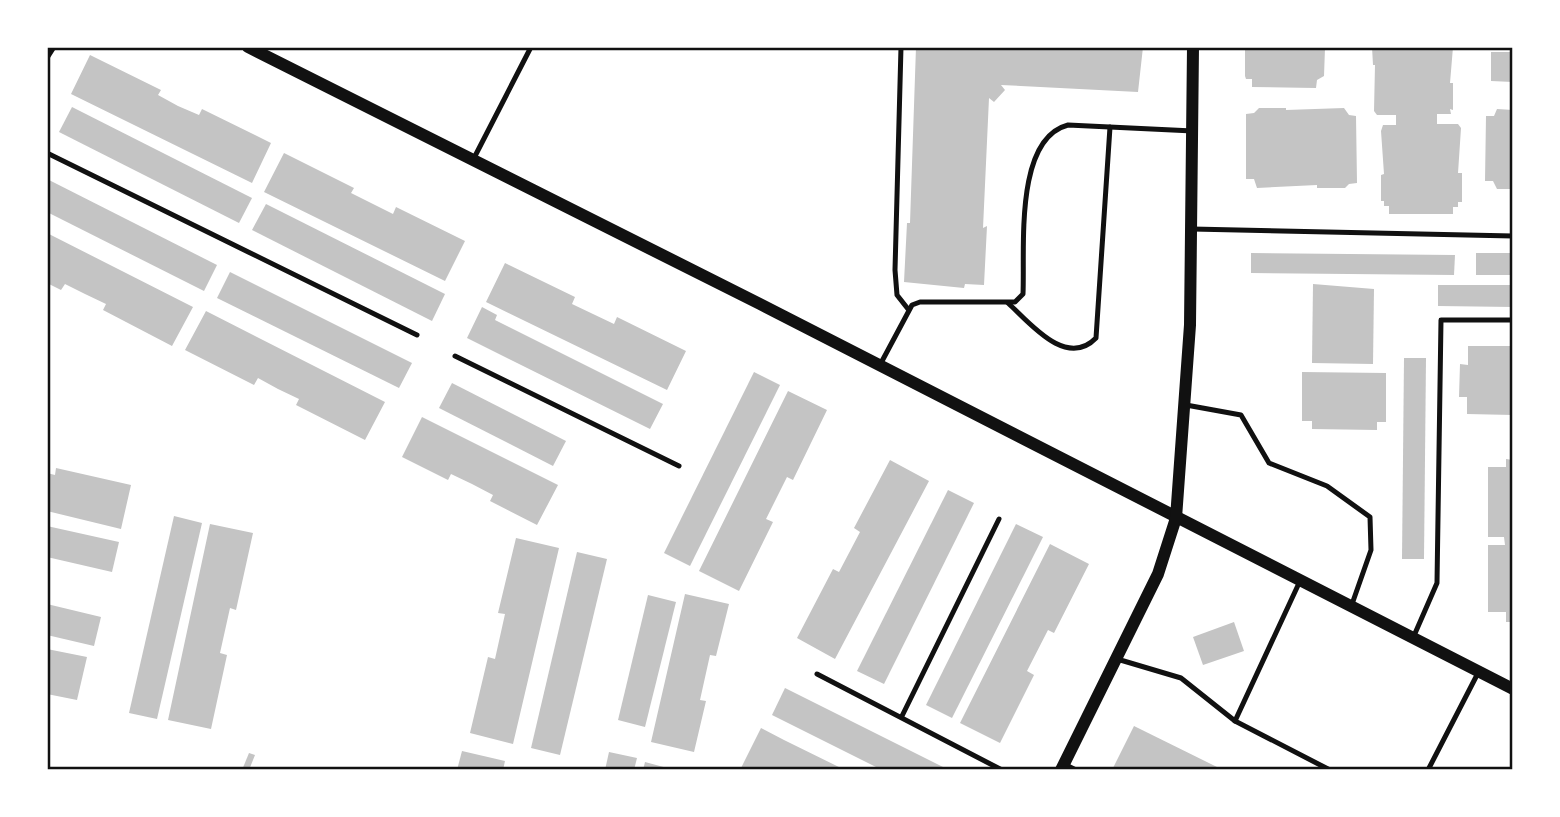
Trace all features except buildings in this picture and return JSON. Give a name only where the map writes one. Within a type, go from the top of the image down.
[{"type":"street","points":[[248,47],[880,365],[1513,689]]},
{"type":"street","points":[[1067,768],[1158,574],[1176,517],[1186,405],[1192,229],[1193,47]]},
{"type":"lane","points":[[47,58],[54,47]]},
{"type":"lane","points":[[473,160],[531,47]]},
{"type":"lane","points":[[901,47],[895,270],[897,295],[908,309]]},
{"type":"lane","points":[[880,365],[908,309],[920,302],[1008,303],[1015,302],[1023,294],[1028,178],[1042,141],[1055,129],[1068,125],[1193,131]]},
{"type":"lane","points":[[1008,303],[1055,345],[1077,347],[1096,338],[1110,127]]},
{"type":"lane","points":[[47,153],[417,335]]},
{"type":"lane","points":[[1192,229],[1513,236]]},
{"type":"lane","points":[[1413,638],[1437,583],[1441,320],[1513,320]]},
{"type":"lane","points":[[455,356],[679,466]]},
{"type":"lane","points":[[1186,405],[1241,415],[1269,463],[1327,486],[1370,517],[1371,550],[1350,607]]},
{"type":"lane","points":[[902,716],[999,519]]},
{"type":"lane","points":[[1235,720],[1300,580]]},
{"type":"lane","points":[[1117,659],[1181,678],[1235,720],[1330,770]]},
{"type":"lane","points":[[1428,770],[1479,672]]},
{"type":"lane","points":[[817,674],[1002,770]]}]
